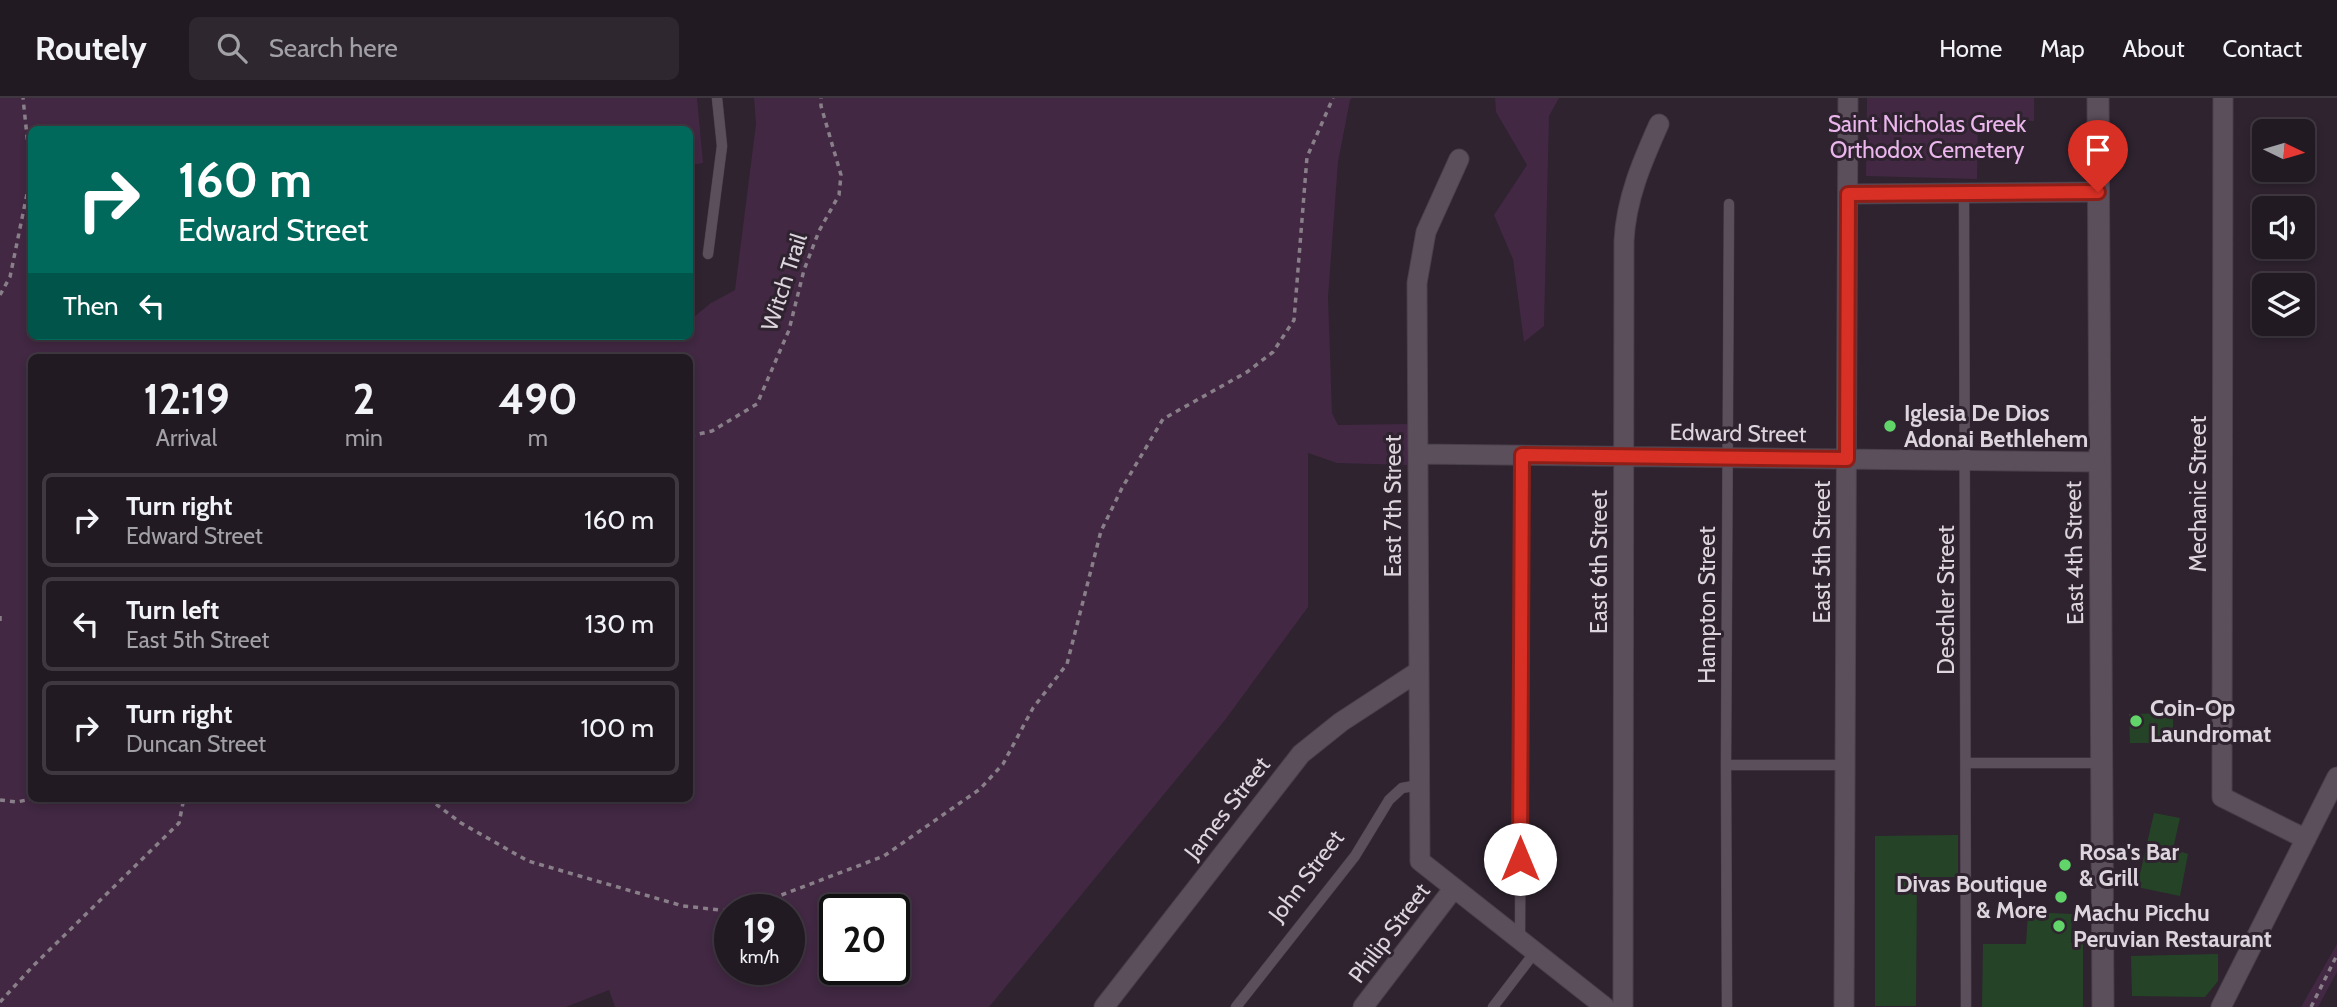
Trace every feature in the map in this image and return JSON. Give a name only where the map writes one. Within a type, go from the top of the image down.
[{"type":"main road","name":"East 4th Street","points":[[2098,98],[2103,1007]]},
{"type":"street","name":"East 5th Street","points":[[1844,1007],[1848,98]]},
{"type":"street","name":"Mechanic Street","points":[[2223,98],[2222,797],[2306,839]]},
{"type":"street","name":"East 6th Street","points":[[1623,1007],[1625,225],[1638,172],[1659,124]]},
{"type":"street","name":"East 7th Street","points":[[1454,888],[1420,861],[1418,266],[1426,232],[1459,159]]},
{"type":"street","points":[[1848,194],[2098,192]]},
{"type":"street","name":"Edward Street","points":[[1418,454],[2100,462]]},
{"type":"street","name":"James Street","points":[[1104,1007],[1301,754],[1342,722],[1419,671]]},
{"type":"street","points":[[2221,1007],[2337,777]]},
{"type":"street","points":[[1454,888],[1605,1007]]},
{"type":"street","name":"Philip Street","points":[[1363,1007],[1454,888]]},
{"type":"lane","points":[[708,254],[722,146],[717,98]]},
{"type":"lane","name":"Deschler Street","points":[[1965,193],[1966,1007]]},
{"type":"lane","name":"Hampton Street","points":[[1727,1007],[1729,204]]},
{"type":"lane","points":[[1493,1007],[1527,946],[1522,455]]},
{"type":"lane","points":[[1966,763],[2103,763]]},
{"type":"lane","points":[[1726,765],[1845,765]]},
{"type":"lane","name":"John Street","points":[[1236,1007],[1355,856],[1389,800],[1402,788],[1419,785]]},
{"type":"path","points":[[0,295],[10,277],[28,189],[28,146],[23,98]]},
{"type":"path","name":"Witch Trail","points":[[693,435],[712,430],[757,404],[789,330],[804,270],[818,231],[839,195],[841,175],[821,98]]},
{"type":"path","points":[[784,894],[884,856],[980,789],[1003,764],[1033,708],[1067,664],[1101,531],[1122,488],[1163,419],[1247,372],[1273,352],[1294,320],[1307,157],[1333,98]]},
{"type":"path","points":[[0,617],[0,625]]},
{"type":"path","points":[[0,800],[17,802],[28,800]]},
{"type":"path","points":[[0,1002],[33,966],[179,823],[183,802]]},
{"type":"path","points":[[433,802],[461,823],[528,861],[683,905],[714,908]]},
{"type":"path","points":[[2311,1007],[2337,955]]},
{"type":"green space","points":[[0,98],[697,98],[703,163],[693,165],[693,126],[28,126],[28,340],[693,340],[693,318],[711,303],[735,290],[756,124],[754,98],[1352,98],[1338,162],[1328,297],[1332,413],[1338,425],[1409,424],[1407,465],[1337,463],[1308,453],[1308,607],[1225,720],[989,1007],[615,1007],[609,990],[566,1007],[0,1007]]},
{"type":"green space","points":[[1495,98],[1559,98],[1549,116],[1544,326],[1524,342],[1513,259],[1494,215],[1527,165],[1496,112]]},
{"type":"green space","name":"Saint Nicholas Greek Orthodox Cemetery","points":[[1867,98],[2034,98],[2034,121],[1978,120],[1977,179],[1866,176]]},
{"type":"green space","points":[[2337,944],[2337,972],[2318,1007],[2301,1007]]},
{"type":"building","points":[[2173,713],[2173,743],[2130,743],[2129,714]]},
{"type":"building","points":[[2154,813],[2180,818],[2173,849],[2188,854],[2180,896],[2137,887]]},
{"type":"building","points":[[1958,835],[1958,877],[1917,877],[1916,1006],[1875,1006],[1875,836]]},
{"type":"building","points":[[2028,912],[2072,914],[2071,943],[2083,943],[2083,1007],[1982,1007],[1983,944],[2026,944]]},
{"type":"building","points":[[2218,954],[2218,981],[2205,997],[2132,996],[2131,956]]},
{"type":"place","name":"Iglesia De Dios Adonai Bethlehem","points":[[1890,426]]},
{"type":"place","name":"Coin-Op Laundromat","points":[[2136,721]]},
{"type":"place","name":"Rosa's Bar & Grill","points":[[2065,865]]},
{"type":"place","name":"Divas Boutique & More","points":[[2061,897]]},
{"type":"place","name":"Machu Picchu Peruvian Restaurant","points":[[2059,926]]},
{"type":"route","points":[[1520,859],[1522,455],[1847,459],[1848,194],[2098,192]]}]
